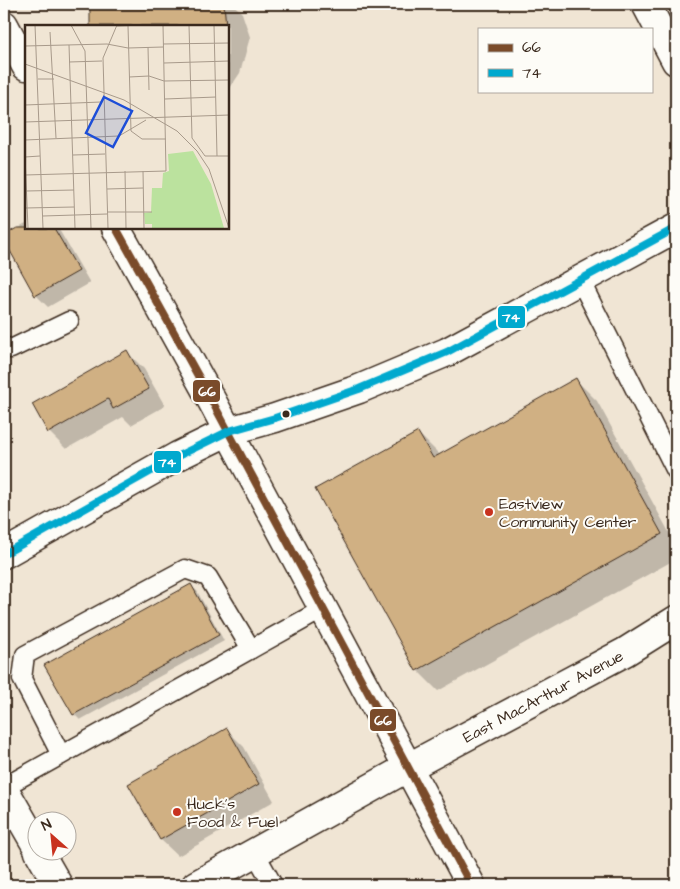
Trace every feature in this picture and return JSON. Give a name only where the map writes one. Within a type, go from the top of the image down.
[{"type":"main road","points":[[646,4],[676,61]]},
{"type":"main road","points":[[4,26],[25,64]]},
{"type":"main road","points":[[4,554],[178,456],[229,431],[275,418],[359,389],[447,352],[676,228]]},
{"type":"main road","points":[[117,229],[229,431],[471,885]]},
{"type":"main road","name":"East MacArthur Avenue","points":[[196,885],[407,768],[625,652],[676,620]]},
{"type":"main road","points":[[4,788],[28,832]]},
{"type":"main road","points":[[45,862],[58,885]]},
{"type":"lane","points":[[580,280],[676,471]]},
{"type":"lane","points":[[4,346],[11,349],[69,321]]},
{"type":"lane","points":[[61,755],[22,679],[25,655],[185,569],[208,577],[251,649]]},
{"type":"lane","points":[[4,788],[323,609]]},
{"type":"lane","points":[[255,853],[273,885]]},
{"type":"building","points":[[90,4],[224,4],[226,25],[90,25]]},
{"type":"building","points":[[17,228],[55,229],[79,271],[35,296],[4,240],[4,235]]},
{"type":"building","points":[[127,350],[149,389],[113,409],[108,399],[48,433],[32,404]]},
{"type":"building","name":"Eastview Community Center","points":[[576,378],[662,534],[416,671],[315,489],[418,432],[433,458]]},
{"type":"building","points":[[191,584],[219,635],[73,715],[44,665]]},
{"type":"building","name":"Huck's Food & Fuel","points":[[227,728],[259,784],[160,840],[128,784]]},
{"type":"transit line","name":"74","points":[[4,554],[178,456],[229,431],[275,418],[359,389],[447,352],[676,228]]},
{"type":"transit line","name":"66","points":[[117,229],[212,401],[471,885]]},
{"type":"place","name":"Eastview Community Center","points":[[489,512]]},
{"type":"place","name":"Huck's Food & Fuel","points":[[177,812]]}]
